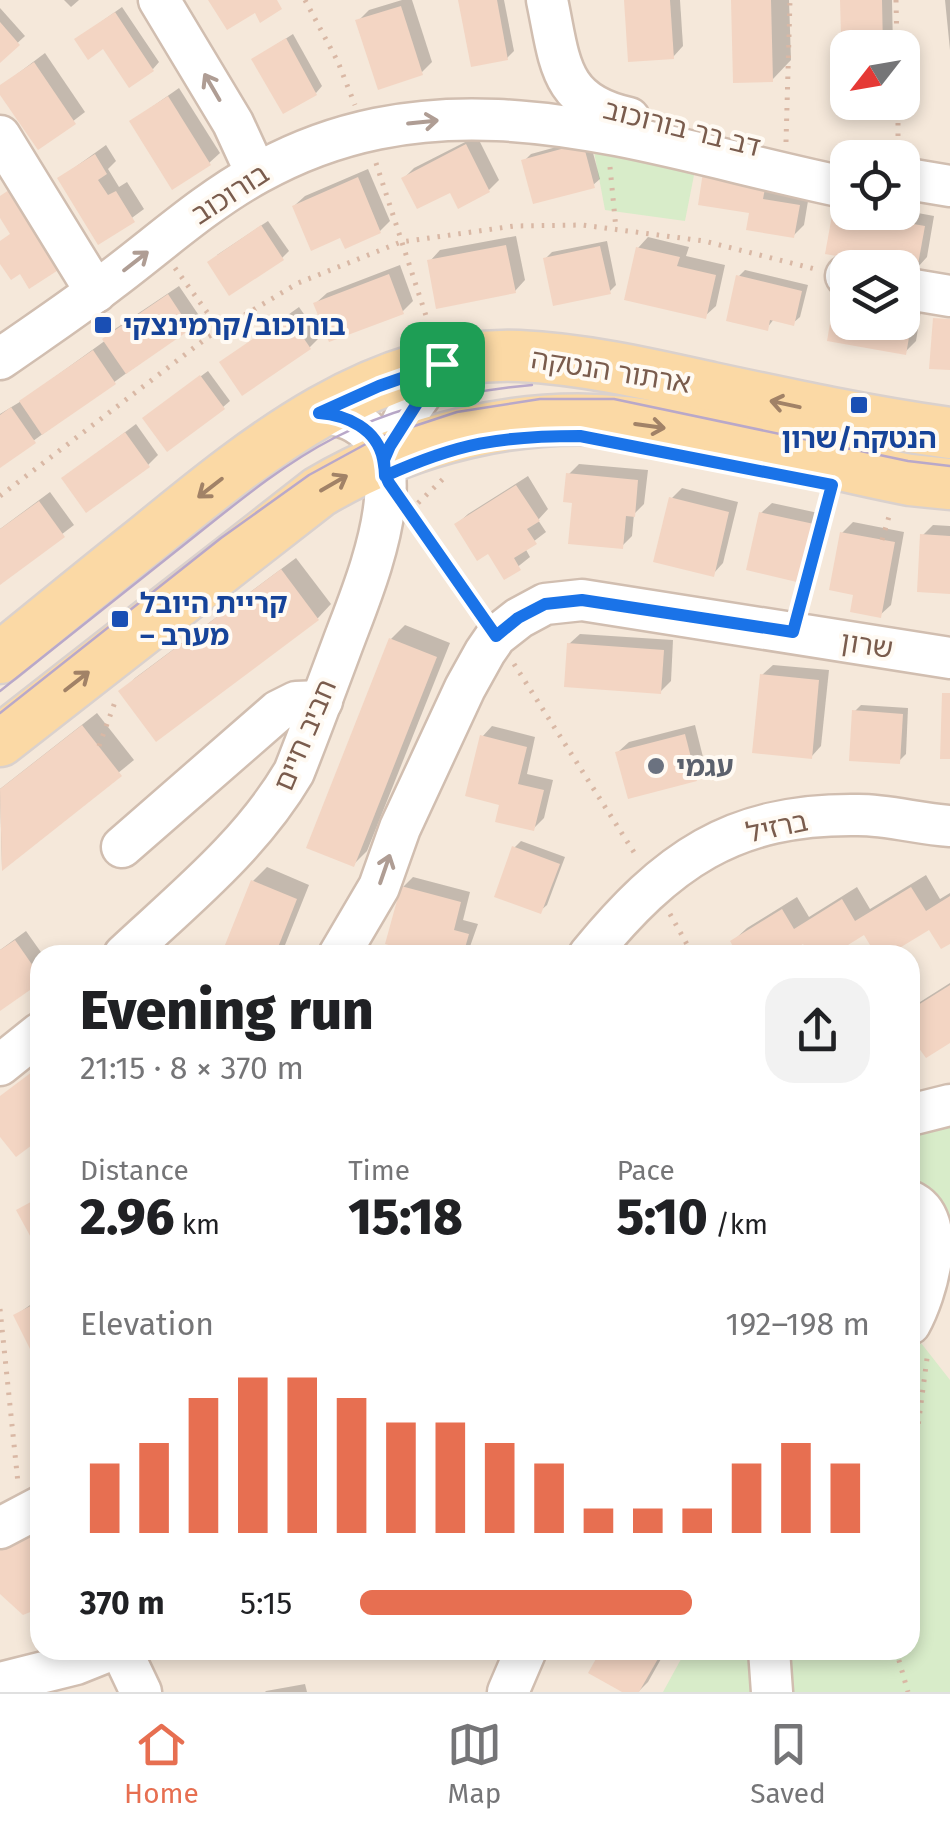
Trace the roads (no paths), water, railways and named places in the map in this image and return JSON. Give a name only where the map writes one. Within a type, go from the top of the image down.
[{"type":"main road","name":"ארתור הנטקה","points":[[0,658],[255,454],[319,413],[393,380],[442,364],[514,356],[552,358],[885,424],[950,433]]},
{"type":"main road","name":"ארתור הנטקה","points":[[0,741],[288,514],[332,485],[384,468],[436,440],[532,422],[582,420],[674,429],[846,468],[950,484]]},
{"type":"street","points":[[159,0],[233,123],[256,174]]},
{"type":"street","points":[[496,119],[532,104],[546,92],[561,68],[547,0]]},
{"type":"street","name":"דב בר בורוכוב","points":[[561,68],[578,96],[605,113],[830,162]]},
{"type":"street","name":"בורוכוב","points":[[0,359],[256,174],[365,129],[450,119],[496,119],[607,131],[830,184]]},
{"type":"street","points":[[0,136],[96,292]]},
{"type":"street","points":[[920,181],[950,186]]},
{"type":"street","points":[[920,201],[950,205]]},
{"type":"street","points":[[920,291],[950,296]]},
{"type":"street","points":[[384,468],[404,419],[442,364]]},
{"type":"street","points":[[319,413],[340,416],[362,426],[375,440],[384,468]]},
{"type":"street","name":"חביב חיים","points":[[135,945],[240,846],[276,802],[294,772],[374,561],[384,511],[384,468]]},
{"type":"street","name":"שרון","points":[[345,945],[379,887],[400,828],[465,688],[496,636],[518,618],[545,604],[582,600],[950,658]]},
{"type":"street","points":[[122,847],[278,710],[296,702],[322,702]]},
{"type":"street","name":"ברזיל","points":[[598,945],[653,884],[695,854],[755,826],[859,815],[950,826]]},
{"type":"street","points":[[0,1064],[30,1041]]},
{"type":"street","points":[[920,1112],[950,1105]]},
{"type":"street","points":[[920,1208],[928,1217],[932,1266],[920,1303]]},
{"type":"street","points":[[0,1684],[86,1660]]},
{"type":"street","points":[[126,1660],[141,1692]]},
{"type":"street","points":[[508,1692],[522,1660]]},
{"type":"street","points":[[770,1660],[772,1692]]},
{"type":"tram line","points":[[0,691],[239,501],[314,449],[357,427],[406,409],[481,391],[532,385]]},
{"type":"tram line","points":[[0,713],[221,538],[309,475],[375,439],[457,412],[540,399],[614,399],[908,461],[950,466]]},
{"type":"place","name":"בורוכוב/קרמינצקי","points":[[103,325]]},
{"type":"place","name":"הנטקה/שרון","points":[[859,405]]},
{"type":"place","name":"קריית היובל – מערב","points":[[120,619]]},
{"type":"place","name":"עגמי","points":[[656,766]]}]
